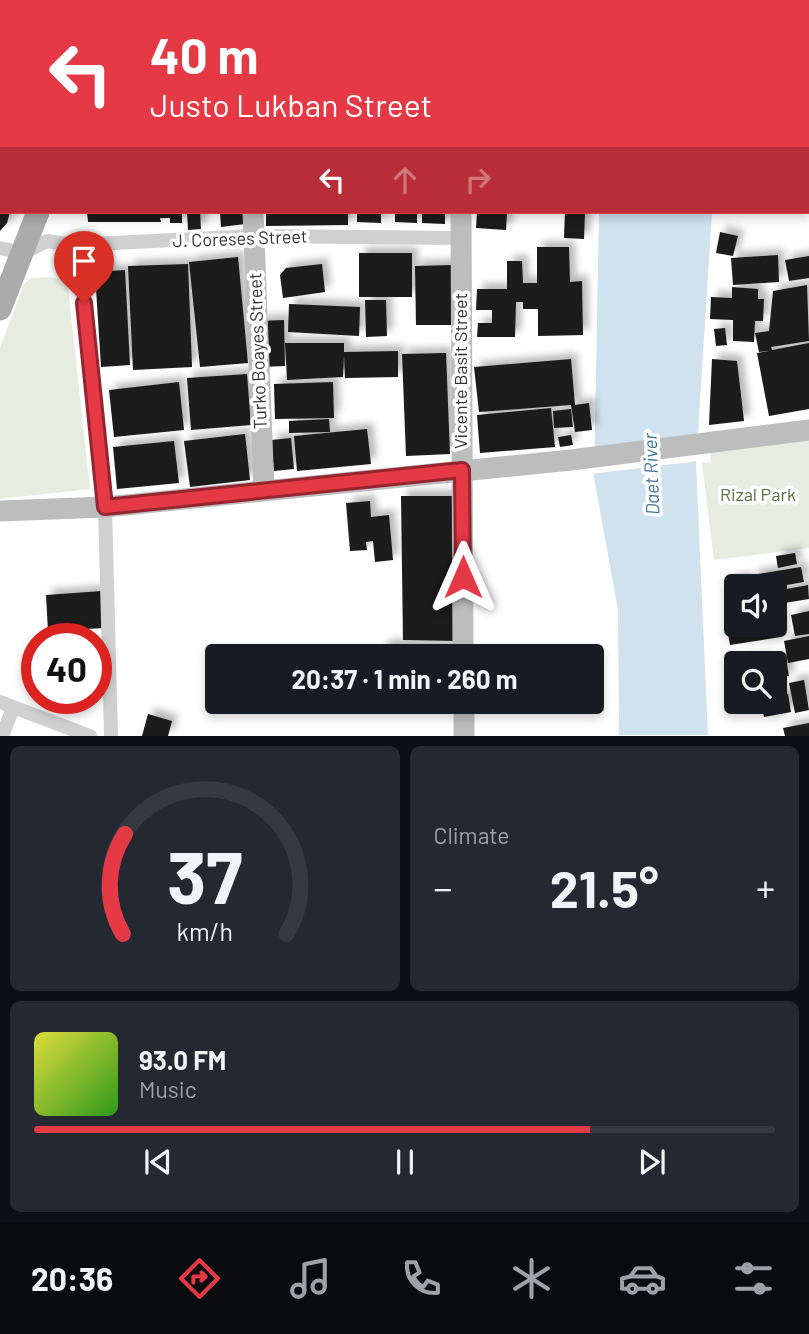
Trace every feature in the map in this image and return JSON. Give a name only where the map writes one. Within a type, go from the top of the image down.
[{"type":"main road","points":[[0,309],[37,214]]},
{"type":"main road","name":"Turko Boayes Street","points":[[253,214],[264,490]]},
{"type":"main road","name":"Vicente Basit Street","points":[[461,214],[463,644]]},
{"type":"main road","points":[[0,511],[105,507],[571,460],[809,430]]},
{"type":"main road","points":[[464,714],[464,736]]},
{"type":"street","name":"J. Coreses Street","points":[[23,253],[47,241],[73,246],[254,236],[460,238]]},
{"type":"street","points":[[73,246],[82,278],[105,507],[111,736]]},
{"type":"street","points":[[0,248],[23,253]]},
{"type":"street","points":[[2,736],[7,705],[90,736]]},
{"type":"green space","points":[[31,278],[60,279],[68,288],[90,489],[0,499],[0,348],[24,284]]},
{"type":"green space","name":"Rizal Park","points":[[809,435],[809,548],[714,560],[702,463],[711,462],[710,447]]},
{"type":"water","name":"Daet River","points":[[599,214],[712,214],[696,464],[708,735],[619,735],[618,610],[594,477]]},
{"type":"pier","points":[[701,437],[699,461],[590,474],[590,451]]},
{"type":"building","points":[[0,214],[9,214],[7,223],[0,231]]},
{"type":"building","points":[[87,214],[182,214],[182,223],[170,223],[170,218],[160,218],[161,222],[88,222]]},
{"type":"building","points":[[187,214],[200,214],[201,229],[188,230]]},
{"type":"building","points":[[220,214],[244,214],[245,224],[221,227]]},
{"type":"building","points":[[266,214],[348,214],[348,225],[266,226]]},
{"type":"building","points":[[357,214],[381,214],[381,223],[357,222]]},
{"type":"building","points":[[395,214],[417,214],[417,223],[395,222]]},
{"type":"building","points":[[422,214],[445,214],[445,224],[422,223]]},
{"type":"building","points":[[477,214],[507,214],[506,230],[476,228]]},
{"type":"building","points":[[565,214],[585,214],[584,239],[564,238]]},
{"type":"building","points":[[720,232],[738,236],[733,256],[716,253]]},
{"type":"building","points":[[537,247],[569,247],[570,282],[582,281],[583,335],[538,336],[538,309],[523,309],[523,302],[516,302],[515,337],[477,337],[478,323],[492,323],[492,310],[476,310],[477,289],[507,289],[507,261],[522,261],[523,283],[537,283]]},
{"type":"building","points":[[359,253],[412,253],[412,297],[359,297]]},
{"type":"building","points":[[778,255],[779,282],[733,285],[731,258]]},
{"type":"building","points":[[809,256],[809,278],[789,281],[785,260]]},
{"type":"building","points":[[238,257],[248,363],[200,367],[189,262]]},
{"type":"building","points":[[188,264],[192,367],[133,370],[128,266]]},
{"type":"building","points":[[322,264],[325,292],[283,298],[280,275],[286,268]]},
{"type":"building","points":[[453,265],[455,325],[416,325],[415,266]]},
{"type":"building","points":[[125,270],[130,365],[101,367],[95,272]]},
{"type":"building","points":[[807,285],[809,341],[771,347],[772,350],[809,343],[809,409],[769,416],[757,353],[769,351],[759,352],[755,333],[769,331],[773,291]]},
{"type":"building","points":[[732,287],[758,289],[758,299],[764,299],[763,321],[755,321],[754,342],[733,341],[733,320],[710,319],[711,297],[732,298]]},
{"type":"building","points":[[365,300],[386,300],[387,336],[366,337]]},
{"type":"building","points":[[289,304],[360,307],[359,336],[288,332]]},
{"type":"building","points":[[284,320],[285,366],[261,367],[259,321]]},
{"type":"building","points":[[725,328],[727,345],[716,346],[714,329]]},
{"type":"building","points":[[285,343],[344,343],[344,352],[398,351],[398,377],[345,378],[344,356],[343,377],[287,380]]},
{"type":"building","points":[[446,353],[450,454],[406,456],[402,354]]},
{"type":"building","points":[[571,359],[575,405],[589,403],[592,430],[575,432],[571,405],[479,412],[474,367]]},
{"type":"building","points":[[712,359],[737,361],[744,421],[709,425]]},
{"type":"building","points":[[247,374],[251,425],[191,430],[187,378]]},
{"type":"building","points":[[179,382],[184,430],[114,437],[109,390]]},
{"type":"building","points":[[333,382],[334,418],[275,419],[274,384]]},
{"type":"building","points":[[551,408],[555,447],[480,453],[477,415]]},
{"type":"building","points":[[571,409],[573,427],[554,428],[553,411]]},
{"type":"building","points":[[329,419],[330,432],[289,433],[289,421]]},
{"type":"building","points":[[367,429],[371,464],[297,471],[294,436]]},
{"type":"building","points":[[245,434],[250,480],[190,487],[184,441]]},
{"type":"building","points":[[571,435],[573,445],[560,447],[558,437]]},
{"type":"building","points":[[291,438],[294,469],[274,471],[271,440]]},
{"type":"building","points":[[174,441],[179,483],[117,489],[113,447]]},
{"type":"building","points":[[401,496],[455,496],[457,641],[403,640]]},
{"type":"building","points":[[370,501],[371,517],[389,515],[393,560],[375,562],[373,541],[366,542],[367,550],[350,551],[346,503]]},
{"type":"building","points":[[795,553],[797,564],[778,568],[776,556]]},
{"type":"building","points":[[801,567],[804,582],[787,585],[787,574],[758,574]]},
{"type":"building","points":[[808,585],[809,599],[787,603],[787,589]]},
{"type":"building","points":[[102,591],[105,623],[48,623],[46,595]]},
{"type":"building","points":[[809,611],[809,634],[795,636],[791,615]]},
{"type":"building","points":[[809,636],[809,659],[788,663],[784,641]]},
{"type":"building","points":[[729,637],[781,637],[730,645]]},
{"type":"building","points":[[804,680],[809,710],[795,713],[789,683]]},
{"type":"building","points":[[787,694],[791,712],[787,713]]},
{"type":"building","points":[[148,714],[172,721],[168,736],[142,736]]},
{"type":"building","points":[[809,723],[809,736],[785,736],[783,728]]},
{"type":"route","points":[[84,303],[105,507],[462,470],[463,577]]}]
